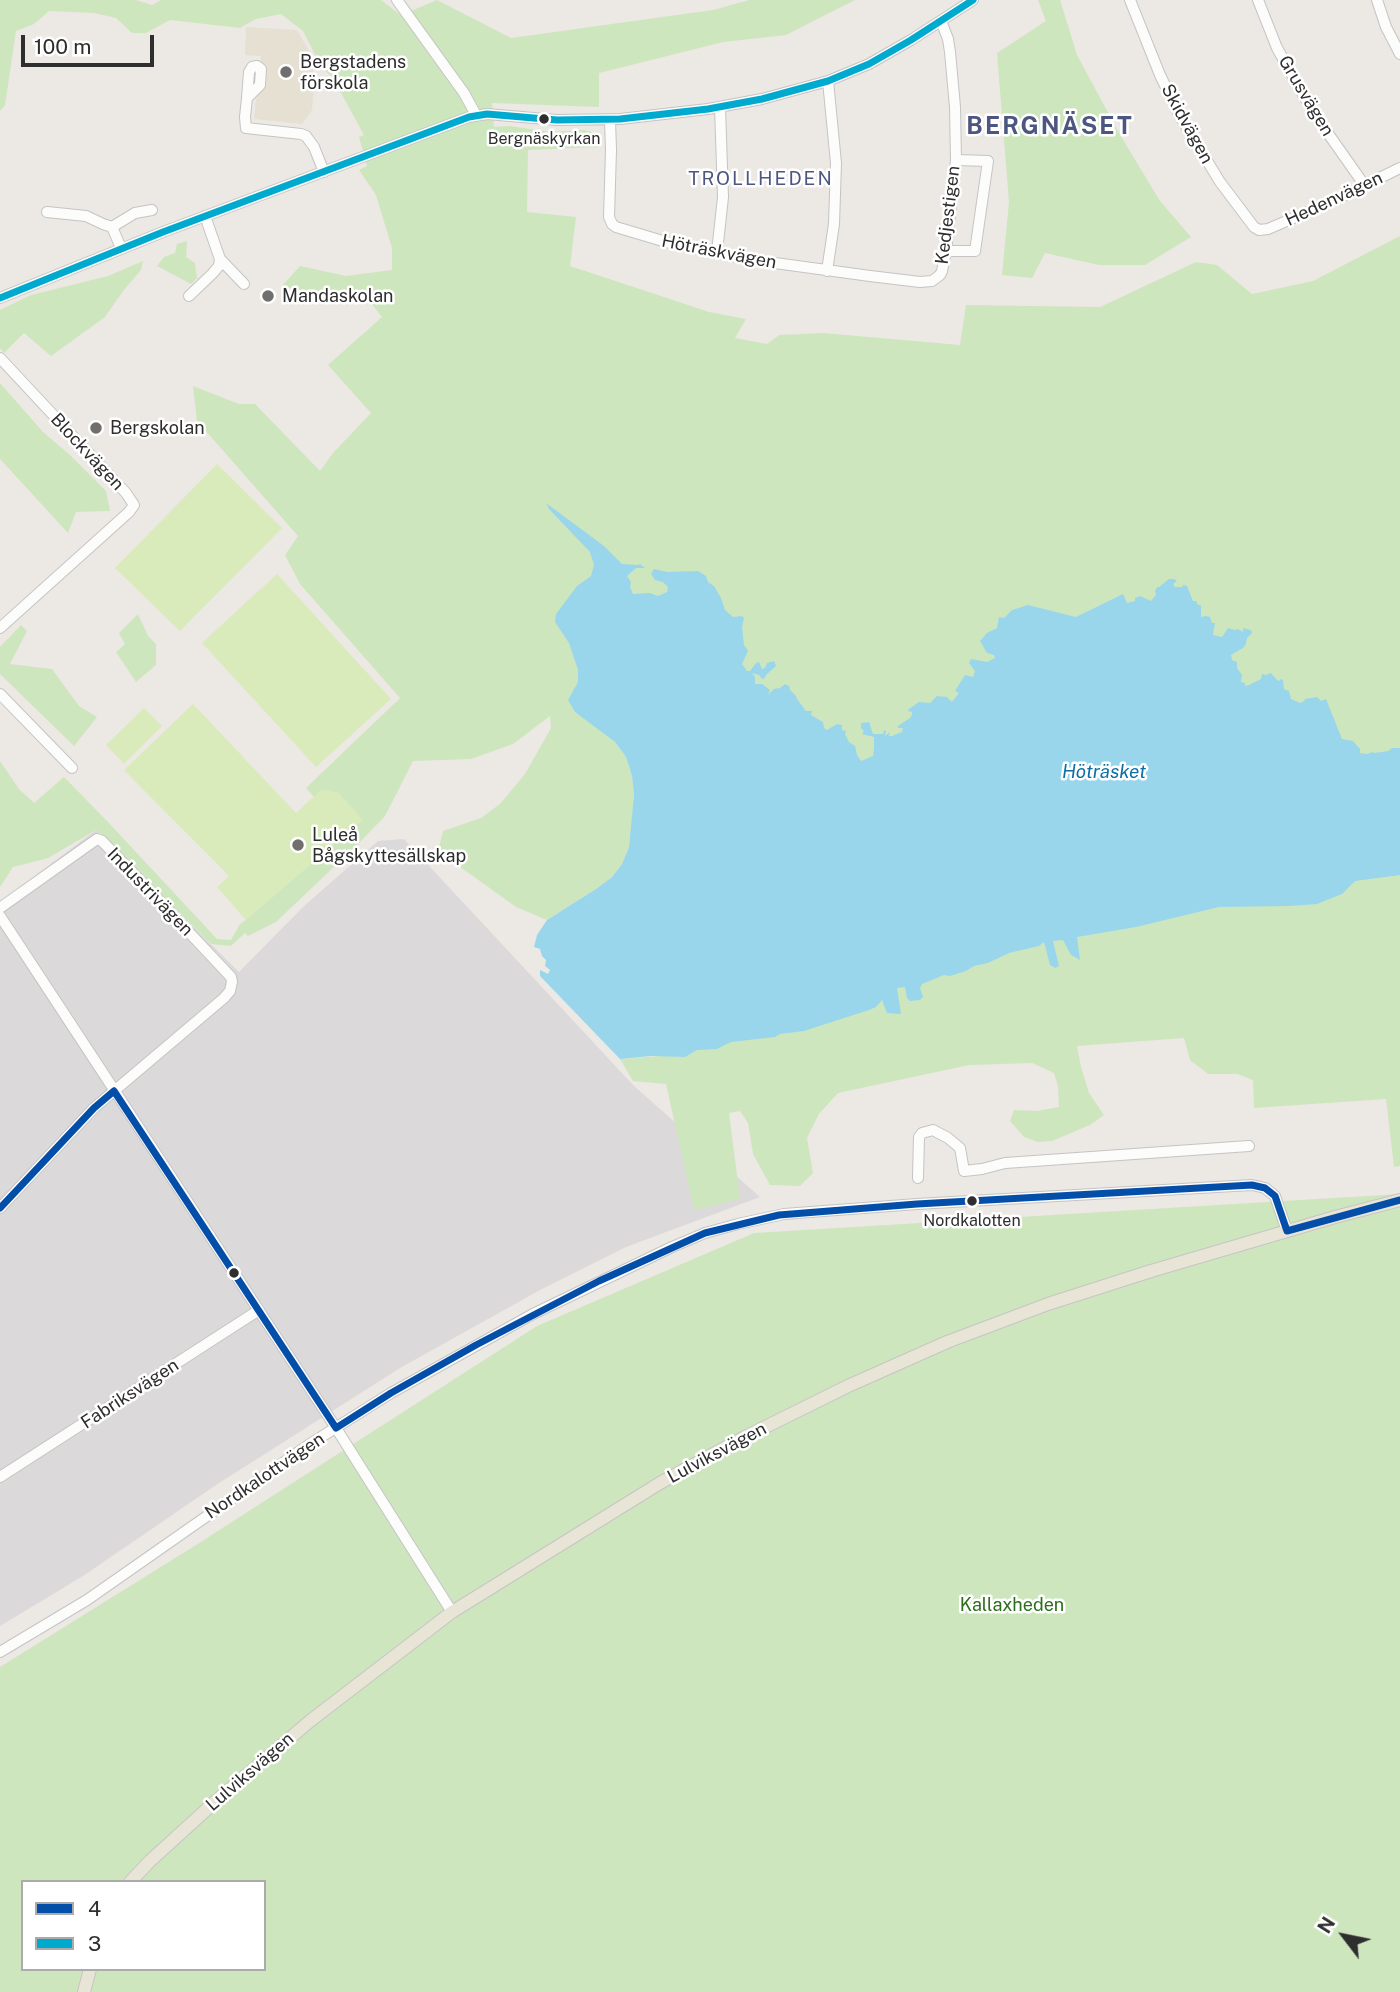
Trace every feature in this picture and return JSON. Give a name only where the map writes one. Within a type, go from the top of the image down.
[{"type":"main road","name":"Lulviksvägen","points":[[132,1880],[217,1800],[310,1721],[452,1612],[660,1483],[743,1438],[848,1386],[947,1342],[1048,1304],[1151,1271],[1400,1200]]},
{"type":"main road","points":[[84,1992],[89,1971]]},
{"type":"street","points":[[397,0],[464,93],[476,115]]},
{"type":"street","points":[[0,298],[121,248],[476,115],[610,120],[762,99],[828,81],[881,58],[973,0]]},
{"type":"street","name":"Skidvägen","points":[[1129,0],[1160,75],[1196,144],[1250,223],[1259,230],[1268,229]]},
{"type":"street","name":"Grusvägen","points":[[1258,0],[1278,48],[1313,112],[1365,186]]},
{"type":"street","points":[[1377,0],[1400,54]]},
{"type":"street","name":"Kedjestigen","points":[[932,281],[942,271],[946,251],[956,160],[950,52],[941,21]]},
{"type":"street","points":[[827,271],[834,224],[836,163],[828,81]]},
{"type":"street","points":[[247,98],[246,128],[306,136],[314,147],[324,172]]},
{"type":"street","points":[[717,252],[723,197],[719,107]]},
{"type":"street","name":"Höträskvägen","points":[[610,120],[610,217],[612,224],[622,230],[746,259],[920,282],[932,281]]},
{"type":"street","points":[[946,251],[975,251],[988,161],[956,160]]},
{"type":"street","name":"Hedenvägen","points":[[1268,229],[1400,168]]},
{"type":"street","points":[[47,212],[86,216],[103,225],[112,226],[135,213],[152,211]]},
{"type":"street","points":[[205,216],[220,259],[244,284]]},
{"type":"street","points":[[112,226],[121,248]]},
{"type":"street","points":[[189,296],[219,266],[220,259]]},
{"type":"street","name":"Blockvägen","points":[[0,358],[126,493],[134,505],[0,628]]},
{"type":"street","points":[[0,694],[72,768]]},
{"type":"street","name":"Industrivägen","points":[[0,908],[94,840],[102,841],[231,977],[230,991],[215,1006],[114,1091]]},
{"type":"street","points":[[0,916],[336,1428],[452,1612]]},
{"type":"street","points":[[0,1208],[94,1108],[114,1091]]},
{"type":"street","points":[[918,1178],[919,1137],[922,1133],[933,1130],[960,1148],[964,1171],[1005,1163],[1249,1146]]},
{"type":"street","name":"Nordkalottvägen","points":[[0,1653],[87,1600],[219,1507],[391,1393],[533,1314],[705,1233],[783,1214],[1251,1185],[1265,1188],[1275,1196],[1287,1231]]},
{"type":"street","name":"Fabriksvägen","points":[[0,1477],[259,1310]]},
{"type":"shaded area","name":"Bergstadens förskola","points":[[246,27],[297,30],[312,56],[314,87],[312,110],[302,124],[254,119],[261,56],[245,55]]},
{"type":"shaded area","points":[[96,830],[239,972],[303,907],[378,841],[404,839],[634,1086],[760,1197],[626,1247],[540,1290],[400,1368],[216,1485],[83,1576],[0,1626],[0,902]]},
{"type":"green space","points":[[0,0],[136,0],[152,5],[161,0],[381,0],[431,38],[411,11],[437,0],[511,38],[713,10],[749,0],[855,0],[786,35],[723,42],[599,73],[599,107],[492,103],[494,127],[510,126],[551,132],[584,130],[599,134],[599,147],[528,150],[527,212],[576,217],[570,266],[709,312],[746,319],[735,338],[767,344],[779,335],[823,333],[960,345],[966,305],[1100,307],[1196,262],[1217,265],[1252,294],[1313,281],[1400,236],[1400,1166],[1394,1167],[1386,1099],[1254,1108],[1253,1080],[1237,1074],[1208,1074],[1190,1060],[1184,1038],[1077,1046],[1089,1093],[1104,1115],[1090,1125],[1052,1141],[1038,1142],[1024,1137],[1010,1121],[1014,1110],[1037,1111],[1059,1107],[1054,1073],[1032,1063],[969,1065],[838,1093],[819,1114],[807,1138],[813,1173],[800,1186],[770,1185],[753,1154],[748,1123],[740,1111],[729,1113],[740,1199],[694,1210],[666,1084],[633,1081],[620,1059],[660,1056],[643,707],[597,728],[615,742],[626,757],[632,776],[632,823],[629,847],[622,864],[612,877],[596,889],[547,920],[516,907],[438,851],[443,831],[481,818],[500,804],[525,774],[551,728],[550,716],[513,744],[471,759],[413,761],[385,816],[360,842],[276,922],[248,936],[245,933],[231,946],[211,944],[96,830],[48,858],[13,867],[0,887],[0,761],[19,789],[34,803],[64,777],[217,939],[231,940],[240,924],[246,920],[229,876],[314,797],[306,788],[400,698],[300,584],[285,555],[298,536],[197,421],[193,386],[239,404],[255,404],[320,471],[333,453],[371,413],[328,365],[382,317],[366,297],[331,298],[282,286],[300,266],[346,276],[392,270],[392,248],[376,195],[359,170],[367,166],[359,137],[364,135],[333,78],[322,68],[303,31],[281,14],[256,19],[240,28],[170,20],[146,33],[132,33],[116,18],[94,13],[49,11],[34,24],[16,31],[5,105],[0,111]]},
{"type":"green space","points":[[1038,0],[1060,0],[1077,55],[1119,133],[1160,201],[1191,237],[1145,265],[1099,265],[1045,253],[1032,278],[1002,275],[1009,202],[997,53],[1046,21]]},
{"type":"green space","points":[[187,241],[186,257],[195,263],[197,278],[191,284],[157,266],[164,257],[175,253],[177,244]]},
{"type":"green space","points":[[143,261],[141,270],[105,317],[51,356],[24,333],[4,353],[0,348],[0,310],[31,295],[108,276]]},
{"type":"green space","points":[[0,383],[43,432],[106,491],[110,511],[76,512],[68,533],[0,459]]},
{"type":"green space","points":[[217,464],[282,528],[180,631],[115,568]]},
{"type":"green space","points":[[277,574],[391,699],[316,767],[202,643]]},
{"type":"green space","points":[[138,614],[148,636],[156,644],[156,665],[136,682],[116,652],[125,644],[119,633]]},
{"type":"green space","points":[[21,625],[27,631],[10,664],[52,669],[79,706],[97,717],[74,746],[0,674],[0,647]]},
{"type":"green space","points":[[193,704],[296,813],[322,789],[339,793],[363,820],[246,920],[217,887],[229,876],[124,770]]},
{"type":"green space","points":[[144,708],[162,726],[124,764],[106,745]]},
{"type":"green space","name":"Kallaxheden","points":[[1400,1194],[1400,1992],[0,1992],[0,1667],[537,1326],[754,1233]]},
{"type":"water","name":"Höträsket","points":[[546,503],[604,546],[622,564],[640,564],[645,568],[636,568],[627,576],[633,594],[650,593],[658,596],[667,592],[668,587],[655,580],[651,574],[654,569],[667,572],[698,571],[706,576],[721,598],[725,610],[733,617],[744,618],[744,645],[748,651],[742,664],[747,671],[756,663],[759,662],[762,669],[767,663],[774,661],[776,666],[765,678],[752,673],[755,684],[762,684],[770,690],[768,695],[785,684],[789,686],[806,711],[812,711],[811,715],[823,722],[824,728],[827,730],[837,724],[842,725],[842,730],[846,731],[849,742],[855,746],[861,761],[873,756],[874,737],[862,734],[864,731],[861,723],[869,722],[873,734],[883,734],[884,730],[885,736],[890,732],[889,736],[892,736],[902,732],[903,728],[898,726],[910,718],[912,712],[908,711],[909,709],[919,702],[930,703],[937,696],[947,697],[952,702],[959,693],[955,691],[965,675],[973,677],[975,671],[969,663],[971,659],[987,662],[995,658],[987,653],[980,641],[987,633],[997,628],[999,617],[1004,618],[1012,610],[1028,605],[1076,617],[1123,594],[1127,603],[1140,596],[1151,601],[1156,595],[1157,587],[1169,579],[1174,579],[1177,581],[1173,584],[1175,587],[1187,586],[1193,601],[1201,605],[1201,617],[1210,617],[1212,623],[1215,623],[1213,635],[1222,637],[1228,628],[1243,632],[1243,628],[1251,630],[1252,633],[1243,648],[1231,655],[1232,660],[1237,662],[1237,668],[1242,675],[1241,682],[1245,683],[1245,686],[1261,679],[1262,674],[1271,673],[1277,680],[1283,680],[1284,689],[1289,691],[1291,699],[1300,703],[1305,699],[1317,697],[1321,701],[1326,699],[1342,739],[1353,741],[1360,753],[1400,748],[1400,875],[1355,881],[1342,894],[1317,904],[1219,907],[1136,927],[1077,937],[1080,960],[1071,955],[1063,940],[1053,941],[1059,966],[1055,968],[1050,965],[1044,942],[1039,946],[1009,953],[966,971],[944,975],[922,984],[920,988],[923,997],[920,1000],[910,1001],[905,987],[897,988],[901,1014],[887,1013],[882,1000],[869,1010],[804,1031],[731,1042],[717,1049],[697,1050],[685,1057],[620,1059],[540,976],[540,970],[548,974],[550,970],[545,966],[546,960],[540,949],[534,947],[537,935],[547,920],[596,889],[612,877],[622,864],[629,847],[634,795],[626,757],[615,742],[575,712],[568,700],[578,682],[578,670],[569,643],[555,622],[556,614],[577,586],[591,576],[594,565],[590,552]]},
{"type":"transit line","name":"3","points":[[0,298],[163,232],[469,117],[487,114],[557,120],[620,119],[708,109],[762,99],[828,81],[869,64],[973,0]]},
{"type":"transit line","name":"4","points":[[114,1091],[336,1428]]},
{"type":"transit line","name":"4","points":[[0,1208],[94,1108],[114,1091]]},
{"type":"transit line","name":"4","points":[[336,1428],[476,1345],[599,1281],[705,1233],[779,1215],[917,1204],[1252,1185],[1265,1188],[1275,1196],[1287,1231]]},
{"type":"transit line","name":"4","points":[[1287,1231],[1400,1200]]},
{"type":"place","name":"Bergstadens förskola","points":[[286,72]]},
{"type":"place","name":"Bergnäskyrkan","points":[[544,119]]},
{"type":"place","name":"Mandaskolan","points":[[268,296]]},
{"type":"place","name":"Bergskolan","points":[[96,428]]},
{"type":"place","name":"Luleå Bågskyttesällskap","points":[[298,845]]},
{"type":"place","name":"Nordkalotten","points":[[972,1201]]},
{"type":"district","name":"BERGNÄSET","points":[[1050,127]]},
{"type":"district","name":"TROLLHEDEN","points":[[761,179]]}]
